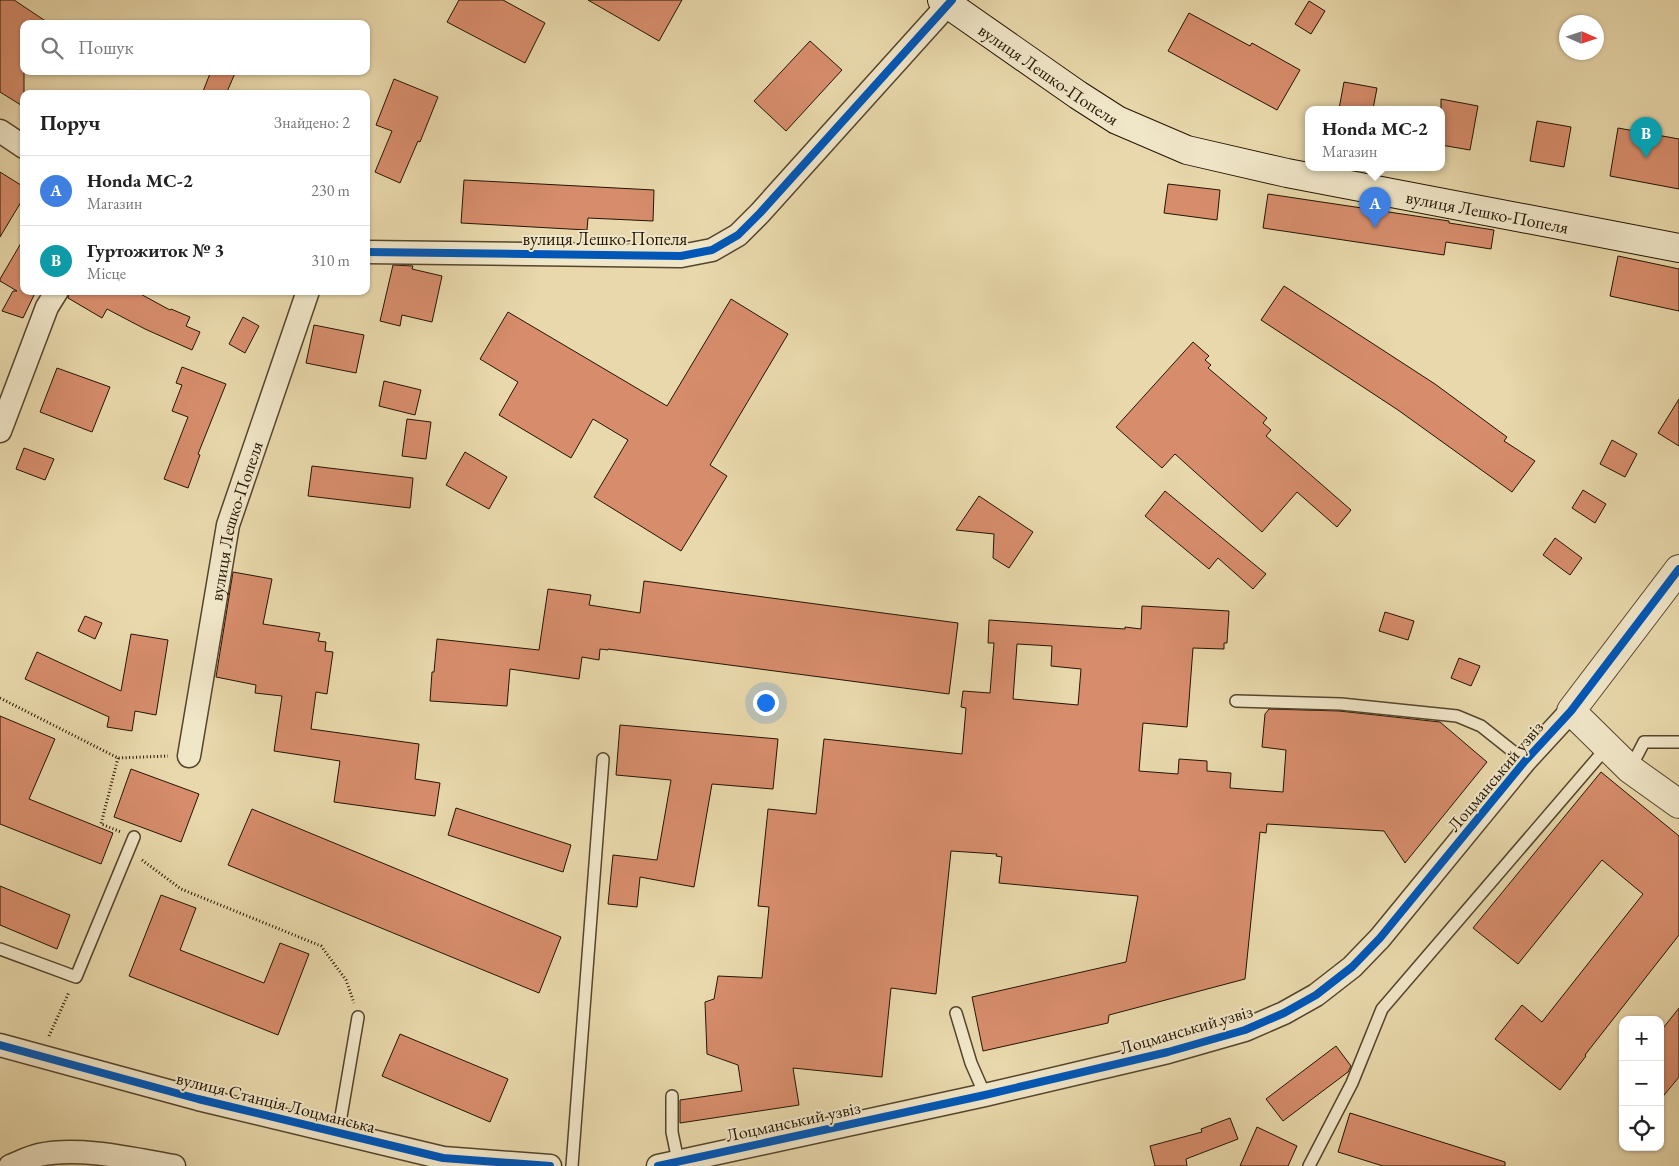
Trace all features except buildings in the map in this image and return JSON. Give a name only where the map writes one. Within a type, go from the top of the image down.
[{"type":"main road","name":"вулиця Лешко-Попеля","points":[[947,2],[1078,95],[1118,120],[1187,150],[1287,173],[1679,248]]},
{"type":"main road","name":"Лоцманський узвіз","points":[[1571,711],[1679,569]]},
{"type":"main road","points":[[1571,711],[1630,769],[1679,804]]},
{"type":"street","name":"вулиця Лешко-Попеля","points":[[370,252],[681,256],[712,250],[738,235],[760,213],[947,2]]},
{"type":"street","points":[[0,132],[20,144]]},
{"type":"street","points":[[0,431],[47,307],[54,295]]},
{"type":"street","name":"вулиця Лешко-Попеля","points":[[189,756],[228,525],[307,295]]},
{"type":"street","name":"Лоцманський узвіз","points":[[668,1164],[985,1095],[1168,1052],[1245,1030],[1284,1013],[1316,995],[1352,967],[1380,938],[1525,761],[1571,711]]},
{"type":"street","name":"вулиця Станція Лоцманська","points":[[0,1045],[198,1099],[443,1158],[550,1166]]},
{"type":"street","points":[[10,1166],[39,1155],[71,1152],[174,1166]]},
{"type":"lane","points":[[1236,701],[1341,704],[1457,716],[1481,726],[1525,761]]},
{"type":"lane","points":[[1630,769],[1644,742],[1679,742]]},
{"type":"lane","points":[[1308,1166],[1352,1083],[1382,1009],[1607,747]]},
{"type":"lane","points":[[572,1166],[603,759]]},
{"type":"lane","points":[[0,949],[76,977],[134,837]]},
{"type":"lane","points":[[956,1012],[971,1063],[985,1095]]},
{"type":"lane","points":[[338,1134],[358,1018]]},
{"type":"lane","points":[[668,1164],[672,1132],[672,1096]]},
{"type":"path","points":[[0,698],[118,758],[189,756]]},
{"type":"path","points":[[118,758],[101,824],[134,837],[143,862],[182,889],[321,946],[346,980],[358,1018]]},
{"type":"path","points":[[40,1057],[76,977]]},
{"type":"cycle path","points":[[370,252],[681,256],[712,250],[738,235],[760,213],[952,0]]},
{"type":"cycle path","points":[[658,1166],[985,1095],[1168,1052],[1245,1030],[1284,1013],[1316,995],[1352,967],[1380,938],[1525,761],[1571,711],[1679,569]]},
{"type":"cycle path","points":[[0,1045],[198,1099],[443,1158],[550,1166]]},
{"type":"place","name":"Гуртожиток № 3","points":[[1646,158]]},
{"type":"place","name":"Honda МС-2","points":[[1375,228]]}]
